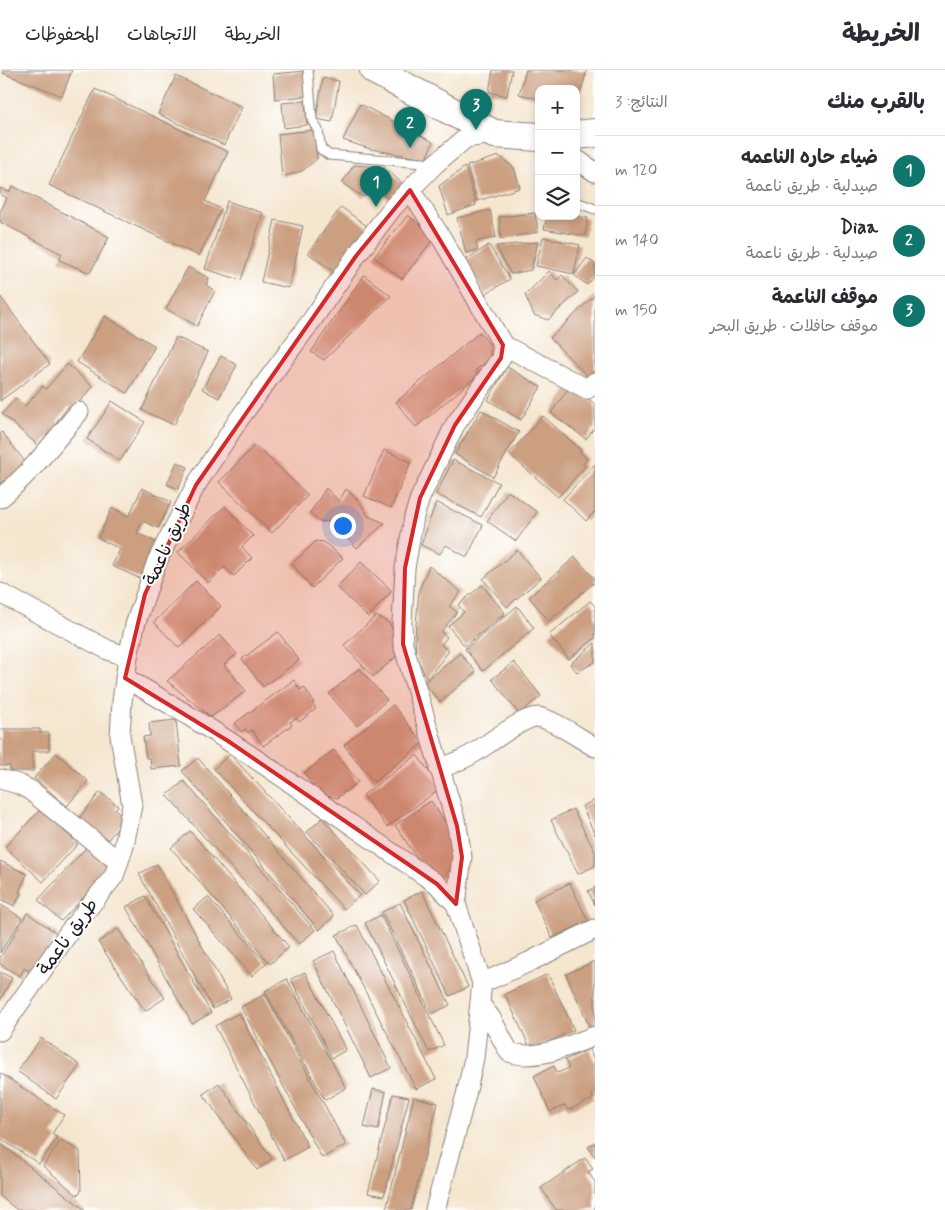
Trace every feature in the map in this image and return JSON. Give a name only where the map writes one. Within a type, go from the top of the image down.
[{"type":"highway","points":[[374,70],[494,134],[535,137]]},
{"type":"highway","points":[[580,135],[595,133]]},
{"type":"street","name":"طريق ناعمة","points":[[0,1031],[69,932],[114,876],[124,846],[132,805],[120,736],[122,702],[134,625],[157,561],[204,471],[239,419],[393,207],[434,164],[466,138],[494,134]]},
{"type":"street","points":[[580,162],[595,172]]},
{"type":"street","points":[[410,190],[441,237],[503,345],[587,389],[595,382]]},
{"type":"street","points":[[456,904],[462,857],[457,826],[403,644],[402,623],[408,546],[414,517],[427,483],[455,425],[501,358],[503,345]]},
{"type":"street","points":[[0,498],[42,456],[79,412]]},
{"type":"street","points":[[0,593],[108,650],[128,657]]},
{"type":"street","points":[[126,678],[177,707],[437,884],[456,904],[482,982],[474,1058],[435,1210]]},
{"type":"street","points":[[439,769],[456,763],[507,731],[532,718],[538,717],[556,724],[595,747]]},
{"type":"street","points":[[0,779],[18,784],[30,790],[119,862]]},
{"type":"street","points":[[482,982],[529,962],[595,929]]},
{"type":"street","points":[[480,1004],[491,1018],[509,1052],[516,1055],[534,1055],[595,1036]]},
{"type":"lane","points":[[308,70],[312,120],[318,130],[321,149],[324,153],[329,156],[434,164]]},
{"type":"lane","points":[[580,203],[595,209]]},
{"type":"highlighted area","points":[[410,190],[503,345],[501,358],[455,425],[420,498],[405,568],[403,644],[457,826],[462,857],[456,904],[437,884],[228,741],[125,678],[145,594],[196,485],[356,256]]},
{"type":"building","points":[[4,70],[72,70],[62,96],[3,73]]},
{"type":"building","points":[[493,70],[512,70],[507,96],[489,92]]},
{"type":"building","points":[[526,70],[587,70],[580,94],[580,85],[535,85],[535,98],[519,94]]},
{"type":"building","points":[[305,71],[307,96],[275,99],[273,74]]},
{"type":"building","points":[[176,76],[242,107],[224,145],[158,114]]},
{"type":"building","points":[[323,78],[339,81],[332,122],[316,119]]},
{"type":"building","points":[[95,89],[228,152],[205,201],[221,209],[199,256],[49,185]]},
{"type":"building","points":[[305,101],[307,125],[284,128],[282,103]]},
{"type":"building","points":[[360,104],[433,142],[426,159],[370,149],[343,140]]},
{"type":"building","points":[[314,130],[317,159],[302,171],[282,177],[278,134]]},
{"type":"building","points":[[499,156],[514,168],[520,188],[477,201],[467,166]]},
{"type":"building","points":[[354,165],[384,167],[404,185],[390,200],[372,185],[363,197],[342,183]]},
{"type":"building","points":[[465,167],[476,205],[448,215],[439,186]]},
{"type":"building","points":[[13,186],[109,237],[90,273],[59,260],[62,254],[0,222],[0,212],[7,198],[0,194],[0,188],[9,192]]},
{"type":"building","points":[[227,201],[263,213],[241,280],[205,269]]},
{"type":"building","points":[[341,207],[368,227],[335,273],[308,253]]},
{"type":"building","points":[[490,210],[496,237],[476,242],[478,250],[466,253],[457,218]]},
{"type":"building","points":[[535,213],[538,232],[501,239],[499,217]]},
{"type":"building","points":[[408,215],[435,237],[402,279],[374,257]]},
{"type":"building","points":[[580,217],[588,218],[585,236],[544,229],[546,220],[580,220]]},
{"type":"building","points":[[275,220],[303,226],[289,288],[261,282]]},
{"type":"building","points":[[543,237],[580,245],[574,274],[536,266]]},
{"type":"building","points":[[538,242],[531,270],[511,274],[496,246]]},
{"type":"building","points":[[489,245],[510,279],[485,294],[464,261]]},
{"type":"building","points":[[587,258],[595,264],[595,276],[587,285],[574,275]]},
{"type":"building","points":[[188,267],[209,278],[206,285],[215,291],[197,326],[166,309]]},
{"type":"building","points":[[549,271],[557,280],[562,275],[578,292],[548,320],[534,315],[525,295]]},
{"type":"building","points":[[364,275],[391,296],[324,360],[311,352]]},
{"type":"building","points":[[595,295],[595,379],[593,382],[550,338]]},
{"type":"building","points":[[0,296],[50,364],[0,401]]},
{"type":"building","points":[[105,316],[155,346],[127,393],[77,362]]},
{"type":"building","points":[[480,332],[490,345],[490,359],[476,370],[477,376],[416,427],[396,402]]},
{"type":"building","points":[[176,337],[208,352],[174,425],[142,410]]},
{"type":"building","points":[[221,356],[237,365],[219,398],[202,389]]},
{"type":"building","points":[[67,364],[93,387],[73,409],[69,406],[57,421],[60,424],[40,447],[2,414],[16,398],[25,406],[43,386],[46,389]]},
{"type":"building","points":[[507,367],[541,387],[521,420],[488,400]]},
{"type":"building","points":[[570,386],[595,404],[595,427],[586,439],[551,413]]},
{"type":"building","points":[[112,401],[145,422],[120,461],[87,439]]},
{"type":"building","points":[[481,410],[519,432],[493,477],[455,454]]},
{"type":"building","points":[[543,416],[581,450],[580,452],[587,459],[583,464],[585,466],[558,497],[509,454]]},
{"type":"building","points":[[2,432],[29,467],[0,490],[0,434]]},
{"type":"building","points":[[255,445],[308,495],[272,533],[219,482]]},
{"type":"building","points":[[384,450],[411,462],[391,508],[364,496]]},
{"type":"building","points":[[453,460],[499,483],[481,517],[436,494]]},
{"type":"building","points":[[177,462],[188,467],[178,489],[167,484]]},
{"type":"building","points":[[595,464],[595,513],[586,521],[563,499]]},
{"type":"building","points":[[142,488],[171,502],[158,528],[143,521],[137,533],[158,543],[141,579],[112,566],[120,549],[98,538],[112,508],[129,516]]},
{"type":"building","points":[[326,488],[339,501],[346,489],[360,502],[368,516],[385,523],[357,548],[331,521],[320,522],[310,513]]},
{"type":"building","points":[[508,491],[537,512],[516,541],[487,521]]},
{"type":"building","points":[[436,502],[483,525],[467,557],[446,545],[440,554],[421,545]]},
{"type":"building","points":[[225,506],[253,536],[242,547],[252,558],[234,576],[224,567],[208,583],[178,552]]},
{"type":"building","points":[[316,541],[324,542],[343,558],[312,588],[292,564]]},
{"type":"building","points":[[517,550],[541,578],[507,607],[483,579]]},
{"type":"building","points":[[575,557],[595,579],[595,582],[549,621],[529,597]]},
{"type":"building","points":[[361,562],[392,591],[368,617],[337,587]]},
{"type":"building","points":[[429,566],[461,592],[449,606],[457,612],[441,632],[447,637],[441,645],[449,651],[427,679],[416,656],[415,637],[419,590]]},
{"type":"building","points":[[196,581],[221,606],[179,648],[154,622]]},
{"type":"building","points":[[482,585],[505,613],[465,646],[448,626],[464,612],[458,605]]},
{"type":"building","points":[[590,601],[595,606],[595,638],[569,659],[549,635]]},
{"type":"building","points":[[517,606],[534,628],[483,671],[465,649]]},
{"type":"building","points":[[376,616],[389,623],[401,646],[400,653],[373,677],[344,645]]},
{"type":"building","points":[[278,632],[299,660],[263,687],[242,659]]},
{"type":"building","points":[[220,635],[237,654],[224,665],[246,691],[211,717],[167,681]]},
{"type":"building","points":[[595,643],[595,662],[577,672],[570,664]]},
{"type":"building","points":[[460,653],[476,672],[440,702],[424,683]]},
{"type":"building","points":[[514,662],[541,696],[519,714],[492,679]]},
{"type":"building","points":[[359,668],[387,700],[357,726],[329,694]]},
{"type":"building","points":[[294,680],[300,690],[304,687],[314,702],[312,703],[316,709],[299,722],[296,718],[290,722],[292,725],[263,746],[252,730],[248,733],[245,729],[241,732],[235,723]]},
{"type":"building","points":[[393,705],[423,743],[374,782],[344,745]]},
{"type":"building","points":[[176,720],[181,766],[151,769],[150,758],[146,758],[143,737],[150,736],[149,723]]},
{"type":"building","points":[[0,729],[40,729],[40,733],[49,733],[49,751],[32,751],[33,771],[10,771],[10,766],[0,766]]},
{"type":"building","points":[[334,750],[358,782],[337,798],[319,794],[304,773]]},
{"type":"building","points":[[56,753],[88,781],[67,806],[34,778]]},
{"type":"building","points":[[230,754],[360,895],[344,909],[214,769]]},
{"type":"building","points":[[417,755],[441,788],[387,827],[363,795]]},
{"type":"building","points":[[198,758],[334,916],[319,930],[182,771]]},
{"type":"building","points":[[184,781],[315,930],[299,944],[167,795]]},
{"type":"building","points":[[100,792],[118,806],[115,809],[126,818],[105,843],[77,821]]},
{"type":"building","points":[[595,800],[595,835],[582,806]]},
{"type":"building","points":[[431,801],[452,832],[456,862],[442,879],[418,859],[395,825]]},
{"type":"building","points":[[41,809],[78,844],[43,882],[5,847]]},
{"type":"building","points":[[573,809],[595,852],[595,866],[578,874],[551,820]]},
{"type":"building","points":[[322,818],[380,881],[365,895],[307,832]]},
{"type":"building","points":[[190,831],[289,947],[270,964],[171,848]]},
{"type":"building","points":[[87,847],[110,869],[61,921],[38,900]]},
{"type":"building","points":[[0,861],[27,874],[15,906],[0,899]]},
{"type":"building","points":[[157,864],[231,999],[213,1009],[139,874]]},
{"type":"building","points":[[570,883],[588,921],[552,938],[534,900]]},
{"type":"building","points":[[595,887],[595,905],[588,891]]},
{"type":"building","points":[[422,891],[468,987],[450,996],[404,900]]},
{"type":"building","points":[[145,896],[211,1013],[192,1024],[126,907]]},
{"type":"building","points":[[208,897],[266,963],[252,976],[193,909]]},
{"type":"building","points":[[400,903],[450,1005],[432,1014],[382,912]]},
{"type":"building","points":[[1,905],[22,918],[0,953],[0,907]]},
{"type":"building","points":[[27,913],[58,934],[33,973],[24,968],[20,976],[0,964],[0,958]]},
{"type":"building","points":[[381,915],[444,1045],[429,1052],[365,923]]},
{"type":"building","points":[[357,925],[436,1079],[416,1089],[336,935]]},
{"type":"building","points":[[118,929],[165,998],[145,1011],[98,942]]},
{"type":"building","points":[[334,951],[391,1068],[371,1078],[313,961]]},
{"type":"building","points":[[595,961],[595,1030],[592,1032],[566,974]]},
{"type":"building","points":[[0,972],[12,978],[0,1001]]},
{"type":"building","points":[[305,972],[346,1050],[332,1058],[291,979]]},
{"type":"building","points":[[548,974],[574,1030],[531,1050],[505,994]]},
{"type":"building","points":[[287,979],[346,1088],[325,1100],[265,991]]},
{"type":"building","points":[[265,994],[346,1145],[322,1158],[241,1007]]},
{"type":"building","points":[[239,1013],[308,1147],[284,1160],[215,1026]]},
{"type":"building","points":[[41,1038],[80,1065],[56,1099],[17,1071]]},
{"type":"building","points":[[589,1049],[595,1063],[595,1093],[592,1095],[593,1099],[568,1110],[565,1105],[550,1112],[534,1076],[554,1066],[557,1073],[569,1068],[565,1060]]},
{"type":"building","points":[[0,1073],[64,1115],[52,1134],[57,1138],[39,1164],[0,1138]]},
{"type":"building","points":[[219,1083],[272,1159],[257,1170],[203,1094]]},
{"type":"building","points":[[373,1089],[386,1092],[378,1130],[364,1127]]},
{"type":"building","points":[[393,1094],[409,1097],[384,1196],[368,1193]]},
{"type":"building","points":[[414,1097],[438,1103],[411,1210],[386,1210]]},
{"type":"building","points":[[61,1140],[80,1151],[81,1191],[77,1195],[43,1166]]},
{"type":"building","points":[[595,1142],[595,1157],[588,1147]]},
{"type":"building","points":[[0,1143],[85,1210],[17,1210],[0,1196]]},
{"type":"building","points":[[585,1158],[593,1169],[588,1172],[595,1182],[595,1210],[556,1210],[541,1188]]},
{"type":"place","name":"موقف الناعمة","points":[[476,130]]},
{"type":"place","name":"Diaa","points":[[410,148]]},
{"type":"place","name":"ضياء حاره الناعمه","points":[[376,207]]}]
